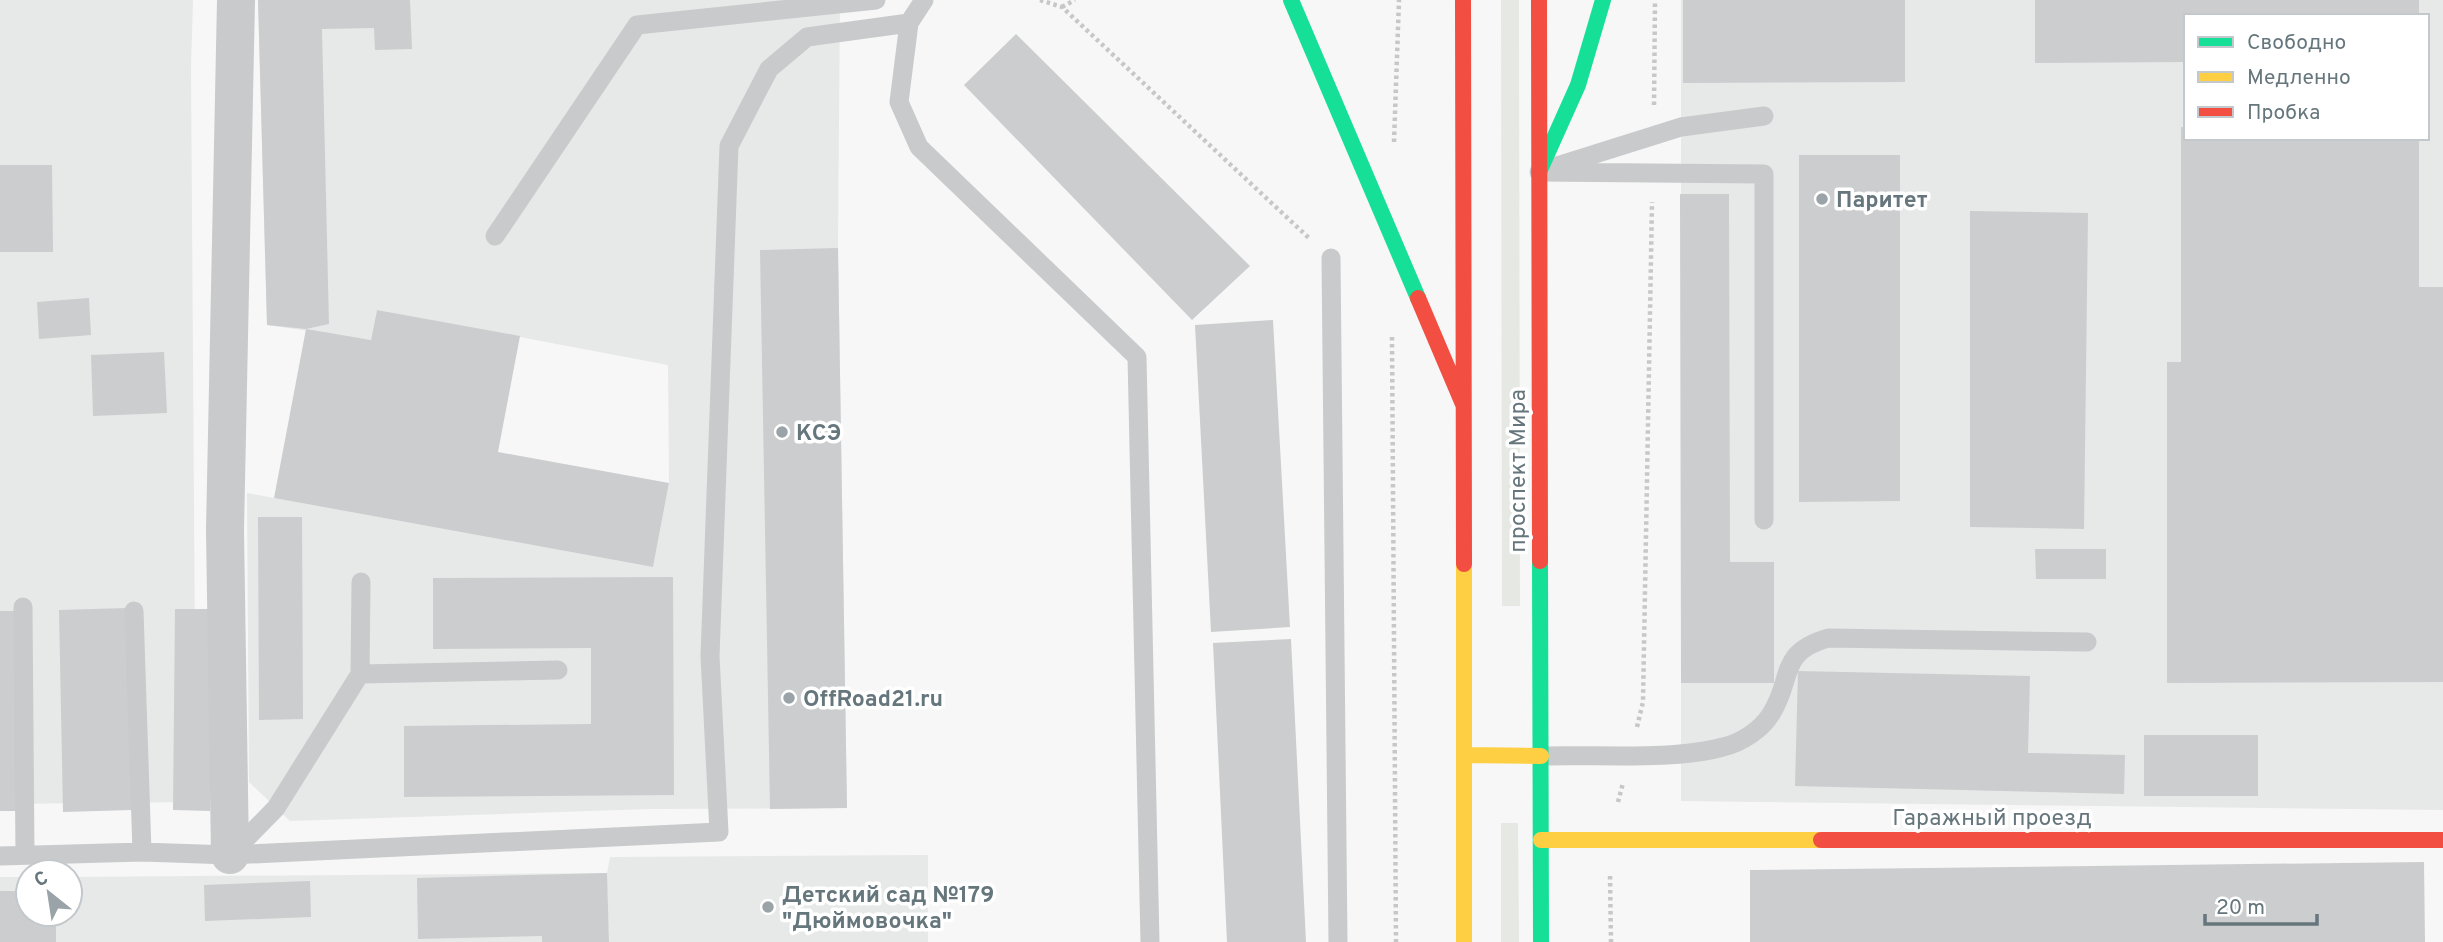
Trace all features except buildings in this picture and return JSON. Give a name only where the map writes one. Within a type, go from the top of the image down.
[{"type":"main road","points":[[1291,0],[1463,404]]},
{"type":"main road","points":[[1463,0],[1464,942]]},
{"type":"main road","name":"проспект Мира","points":[[1539,0],[1541,942]]},
{"type":"main road","points":[[1539,172],[1578,85],[1604,0]]},
{"type":"main road","points":[[1464,755],[1541,756]]},
{"type":"main road","name":"Гаражный проезд","points":[[1541,840],[2443,840]]},
{"type":"street","points":[[230,855],[225,530],[232,1]]},
{"type":"lane","points":[[495,236],[637,25],[876,0]]},
{"type":"lane","points":[[924,0],[909,23],[900,102],[919,147],[1137,357],[1150,942]]},
{"type":"lane","points":[[0,856],[142,852],[230,855],[719,832],[710,656],[729,146],[769,69],[807,37],[909,23]]},
{"type":"lane","points":[[1539,172],[1681,127],[1764,116]]},
{"type":"lane","points":[[1539,172],[1763,174],[1764,520]]},
{"type":"lane","points":[[1331,258],[1338,942]]},
{"type":"lane","points":[[230,855],[276,808],[360,674],[361,582]]},
{"type":"lane","points":[[23,607],[25,855]]},
{"type":"lane","points":[[134,611],[142,852]]},
{"type":"lane","points":[[1541,756],[1703,751],[1725,747],[1751,735],[1771,714],[1791,662],[1805,645],[1828,638],[2087,642]]},
{"type":"lane","points":[[360,674],[558,670]]},
{"type":"path","points":[[1040,0],[1062,7],[1331,258]]},
{"type":"path","points":[[1062,7],[1075,0]]},
{"type":"path","points":[[1394,153],[1399,0]]},
{"type":"path","points":[[1653,136],[1655,0]]},
{"type":"path","points":[[1611,942],[1609,839],[1643,702],[1653,174]]},
{"type":"path","points":[[1392,334],[1396,942]]},
{"type":"shaded area","points":[[0,0],[193,0],[191,68],[196,802],[0,804]]},
{"type":"shaded area","points":[[258,0],[840,0],[838,248],[847,808],[650,809],[290,821],[249,782],[247,493],[653,567],[669,483],[668,365],[377,310],[371,340],[267,325]]},
{"type":"shaded area","points":[[1501,0],[1519,0],[1520,606],[1502,606]]},
{"type":"shaded area","points":[[1681,0],[2443,0],[2443,810],[1681,801]]},
{"type":"shaded area","points":[[1501,823],[1518,823],[1519,942],[1501,942]]},
{"type":"shaded area","points":[[928,855],[928,942],[609,942],[607,887],[604,942],[0,942],[0,877],[14,877],[14,928],[84,928],[84,877],[607,873],[610,857]]},
{"type":"traffic: fast","points":[[1291,0],[1418,298]]},
{"type":"traffic: fast","points":[[1539,172],[1578,85],[1603,0]]},
{"type":"traffic: fast","points":[[1540,561],[1541,942]]},
{"type":"traffic: slow","points":[[1464,564],[1464,942]]},
{"type":"traffic: slow","points":[[1464,755],[1541,756]]},
{"type":"traffic: slow","points":[[1541,840],[1821,840]]},
{"type":"traffic: jam","points":[[1463,0],[1464,564]]},
{"type":"traffic: jam","points":[[1539,0],[1540,561]]},
{"type":"traffic: jam","points":[[1418,298],[1463,404]]},
{"type":"traffic: jam","points":[[1821,840],[2443,840]]},
{"type":"place","name":"Паритет","points":[[1822,199]]},
{"type":"place","name":"КСЭ","points":[[782,432]]},
{"type":"place","name":"OffRoad21.ru","points":[[789,698]]},
{"type":"place","name":"Детский сад №179 \"Дюймовочка\"","points":[[768,907]]}]
